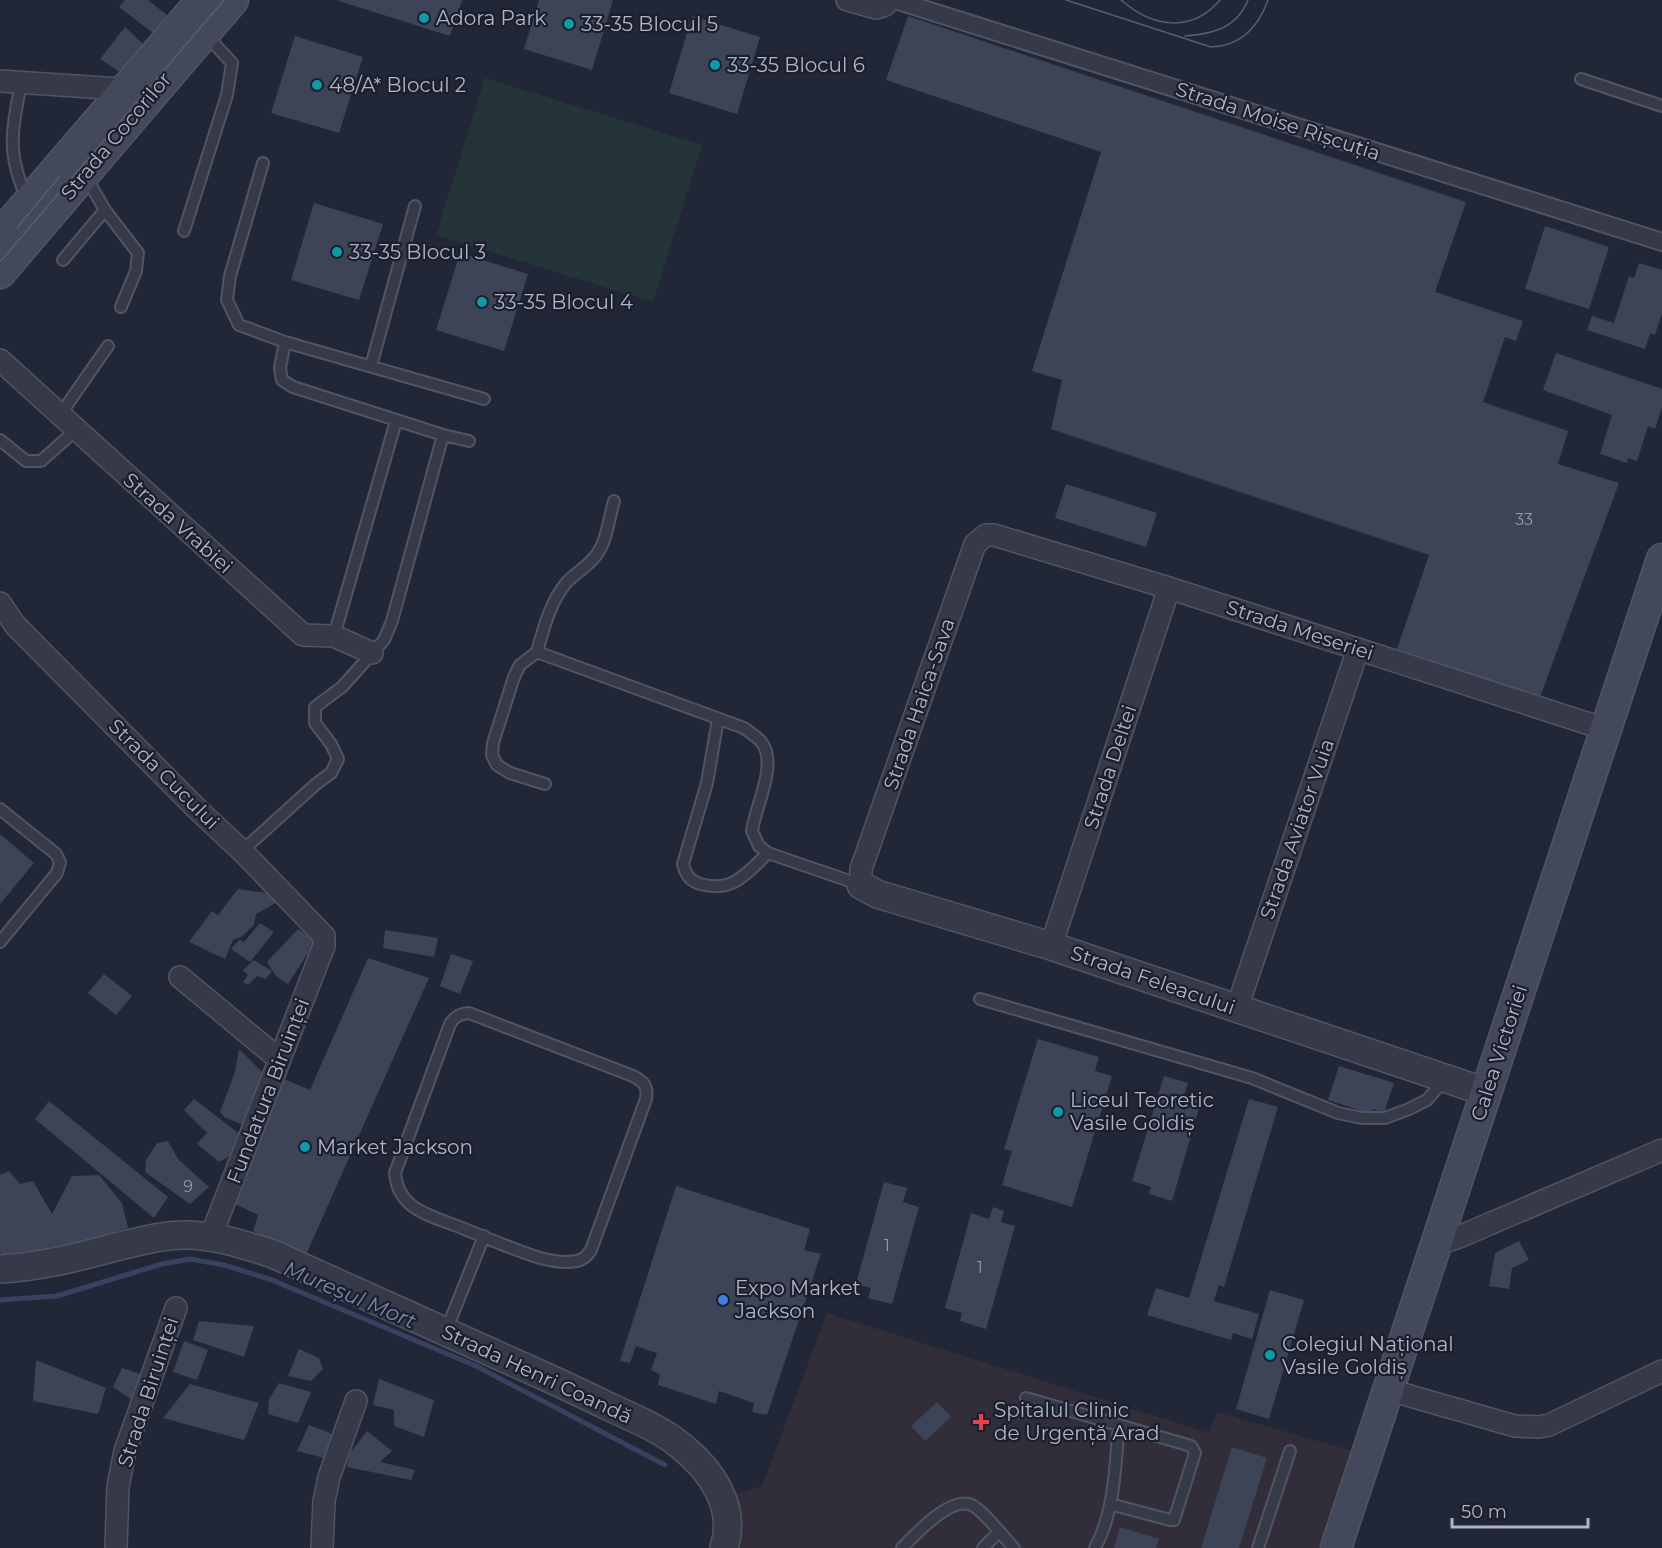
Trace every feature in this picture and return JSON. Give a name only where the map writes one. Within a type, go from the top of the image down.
[{"type":"main road","name":"Strada Cocorilor","points":[[0,235],[35,212],[84,174],[202,0]]},
{"type":"main road","name":"Strada Cocorilor","points":[[0,273],[35,212],[140,90],[205,33],[232,0]]},
{"type":"main road","name":"Calea Victoriei","points":[[1336,1548],[1662,559]]},
{"type":"street","name":"Strada Moise Rișcuția","points":[[847,0],[871,8],[888,2],[1662,242]]},
{"type":"street","points":[[5,79],[140,90]]},
{"type":"street","name":"Strada Vrabiei","points":[[0,360],[303,635],[334,636],[372,653]]},
{"type":"street","name":"Strada Haica-Sava","points":[[861,885],[861,869],[975,544],[986,535],[994,535]]},
{"type":"street","name":"Strada Meseriei","points":[[994,535],[1169,588],[1605,729]]},
{"type":"street","name":"Strada Deltei","points":[[1051,946],[1169,588]]},
{"type":"street","name":"Strada Cucului","points":[[0,603],[15,625],[319,929],[324,936],[324,946]]},
{"type":"street","name":"Strada Aviator Vuia","points":[[1237,1008],[1358,649]]},
{"type":"street","name":"Strada Feleacului","points":[[861,885],[877,894],[1051,946],[1486,1092]]},
{"type":"street","name":"Fundatura Biruinței","points":[[211,1236],[324,946]]},
{"type":"street","points":[[180,977],[280,1060]]},
{"type":"street","points":[[1436,1245],[1662,1150]]},
{"type":"street","name":"Strada Henri Coandă","points":[[0,1269],[21,1268],[64,1260],[168,1236],[211,1236],[273,1254],[664,1433],[704,1467],[719,1488],[726,1507],[728,1528],[724,1548]]},
{"type":"street","name":"Strada Biruinței","points":[[116,1548],[118,1487],[125,1451],[176,1308]]},
{"type":"street","points":[[1389,1390],[1515,1426],[1539,1427],[1549,1425],[1662,1371]]},
{"type":"street","points":[[322,1548],[324,1501],[329,1478],[356,1401]]},
{"type":"lane","points":[[184,231],[227,95],[231,73],[232,63],[205,33]]},
{"type":"lane","points":[[5,79],[14,125],[12,150],[16,175],[35,212]]},
{"type":"lane","points":[[1581,79],[1662,106]]},
{"type":"lane","points":[[263,163],[230,276],[227,300],[239,325],[285,342],[484,399]]},
{"type":"lane","points":[[84,174],[105,210],[138,253],[136,271],[121,307]]},
{"type":"lane","points":[[371,366],[415,206]]},
{"type":"lane","points":[[63,260],[105,210]]},
{"type":"lane","points":[[285,342],[280,368],[282,380],[293,387],[396,421],[469,441]]},
{"type":"lane","points":[[60,415],[108,346]]},
{"type":"lane","points":[[334,636],[396,421]]},
{"type":"lane","points":[[0,440],[26,460],[41,461],[76,430]]},
{"type":"lane","points":[[242,851],[331,773],[339,759],[332,744],[315,723],[315,707],[342,687],[384,640],[392,621],[443,435]]},
{"type":"lane","points":[[545,784],[497,765],[492,755],[493,743],[520,665],[537,652],[548,613],[555,598],[567,582],[597,555],[603,542],[614,501]]},
{"type":"lane","points":[[537,652],[744,728],[764,744],[768,758],[768,769],[752,831],[759,846],[768,853],[861,885]]},
{"type":"lane","points":[[718,719],[707,783],[683,864],[685,872],[689,879],[697,883],[714,887],[727,886],[768,853]]},
{"type":"lane","points":[[0,809],[56,854],[60,862],[57,873],[2,937]]},
{"type":"lane","points":[[980,999],[1252,1078],[1338,1113],[1362,1118],[1385,1118],[1409,1109],[1427,1100],[1445,1079]]},
{"type":"lane","points":[[469,1013],[633,1077],[644,1083],[647,1088],[646,1099],[591,1250],[586,1257],[576,1261],[540,1258],[484,1236],[423,1213],[412,1206],[402,1197],[396,1185],[395,1173],[450,1024],[460,1014],[469,1013]]},
{"type":"lane","points":[[446,1332],[484,1236]]},
{"type":"lane","points":[[1026,1398],[1191,1446],[1195,1453],[1174,1520],[1110,1504]]},
{"type":"lane","points":[[1095,1548],[1110,1504],[1119,1425]]},
{"type":"lane","points":[[1258,1548],[1290,1450]]},
{"type":"lane","points":[[902,1548],[937,1516],[959,1504],[975,1507],[1014,1548]]},
{"type":"lane","points":[[983,1548],[999,1532]]},
{"type":"shaded area","points":[[485,78],[702,145],[653,302],[436,235]]},
{"type":"shaded area","name":"Spitalul Clinic de Urgență Arad","points":[[827,1313],[1209,1433],[1217,1412],[1367,1455],[1336,1548],[724,1548],[719,1488],[741,1493],[762,1486]]},
{"type":"building","points":[[125,0],[148,0],[167,15],[153,33],[119,7]]},
{"type":"building","name":"Adora Park","points":[[336,0],[462,0],[450,36]]},
{"type":"building","name":"33-35 Blocul 5","points":[[539,0],[613,0],[592,70],[524,49]]},
{"type":"building","name":"33-35 Blocul 6","points":[[692,16],[760,37],[737,114],[669,93]]},
{"type":"building","points":[[908,16],[1466,202],[1435,292],[1523,321],[1516,341],[1505,337],[1483,402],[1568,431],[1558,464],[1619,483],[1540,697],[1397,649],[1429,555],[1051,429],[1062,380],[1032,371],[1101,152],[886,80]]},
{"type":"building","points":[[125,27],[143,44],[120,72],[100,59]]},
{"type":"building","name":"48/A* Blocul 2","points":[[295,36],[363,57],[339,133],[271,113]]},
{"type":"building","name":"33-35 Blocul 3","points":[[314,203],[383,224],[359,300],[291,280]]},
{"type":"building","points":[[1545,226],[1609,247],[1589,309],[1525,289]]},
{"type":"building","name":"33-35 Blocul 4","points":[[460,253],[528,274],[504,351],[436,330]]},
{"type":"building","points":[[1639,263],[1662,270],[1662,313],[1655,335],[1650,333],[1645,349],[1587,330],[1592,316],[1614,323],[1629,276],[1634,278]]},
{"type":"building","points":[[1556,353],[1662,389],[1662,407],[1655,429],[1648,426],[1637,461],[1628,458],[1627,463],[1600,454],[1612,415],[1543,390]]},
{"type":"building","points":[[1066,484],[1157,513],[1146,547],[1055,518]]},
{"type":"building","points":[[0,834],[34,863],[0,904]]},
{"type":"building","points":[[238,889],[268,893],[276,903],[256,914],[254,925],[241,937],[233,940],[225,959],[189,942],[212,911],[218,915]]},
{"type":"building","points":[[260,923],[274,932],[250,962],[231,949],[239,940],[244,942]]},
{"type":"building","points":[[298,929],[316,941],[288,984],[276,976],[267,962]]},
{"type":"building","points":[[385,930],[438,938],[434,957],[383,948]]},
{"type":"building","points":[[451,954],[473,961],[460,994],[440,986]]},
{"type":"building","name":"Market Jackson","points":[[368,958],[429,978],[305,1257],[253,1231],[258,1215],[233,1203],[284,1079],[310,1090]]},
{"type":"building","points":[[254,960],[272,971],[266,979],[257,976],[248,985],[243,982],[248,975],[243,970]]},
{"type":"building","points":[[104,974],[132,996],[116,1015],[88,993]]},
{"type":"building","name":"Liceul Teoretic Vasile Goldiș","points":[[1038,1039],[1099,1057],[1095,1071],[1112,1076],[1072,1207],[1002,1185],[1012,1151],[1004,1149]]},
{"type":"building","points":[[239,1049],[265,1075],[246,1126],[224,1117],[220,1112],[235,1072]]},
{"type":"building","points":[[1339,1066],[1394,1083],[1384,1113],[1373,1109],[1371,1114],[1328,1100]]},
{"type":"building","points":[[1164,1076],[1188,1083],[1184,1096],[1201,1101],[1172,1201],[1149,1194],[1151,1187],[1132,1181]]},
{"type":"building","points":[[194,1099],[241,1135],[240,1150],[219,1162],[197,1144],[207,1133],[184,1110]]},
{"type":"building","name":"Liceul Teoretic Vasile Goldiș","points":[[1249,1099],[1278,1107],[1224,1287],[1219,1285],[1214,1301],[1259,1314],[1252,1339],[1233,1333],[1231,1340],[1147,1315],[1156,1288],[1189,1298]]},
{"type":"building","points":[[49,1101],[168,1197],[154,1218],[35,1119]]},
{"type":"building","points":[[168,1141],[178,1159],[209,1187],[190,1204],[145,1172],[146,1160],[157,1143]]},
{"type":"building","points":[[9,1171],[20,1184],[33,1181],[52,1214],[72,1176],[99,1175],[122,1203],[128,1228],[9,1265],[0,1252],[0,1175]]},
{"type":"building","points":[[884,1182],[907,1188],[903,1202],[919,1207],[892,1304],[868,1298],[871,1288],[856,1284]]},
{"type":"building","name":"Expo Market Jackson","points":[[676,1186],[810,1229],[804,1250],[821,1254],[767,1415],[752,1412],[754,1403],[719,1391],[716,1404],[658,1385],[660,1374],[651,1370],[657,1353],[636,1346],[630,1363],[620,1361]]},
{"type":"building","points":[[993,1207],[1004,1211],[1001,1222],[1015,1226],[986,1329],[960,1321],[962,1313],[945,1308],[971,1213],[989,1219]]},
{"type":"building","points":[[1519,1241],[1529,1260],[1512,1268],[1509,1289],[1489,1286],[1495,1253]]},
{"type":"building","name":"Colegiul Național Vasile Goldiș","points":[[1270,1290],[1304,1300],[1269,1419],[1236,1409]]},
{"type":"building","points":[[199,1321],[254,1326],[244,1357],[193,1340]]},
{"type":"building","points":[[184,1341],[208,1350],[197,1380],[173,1372]]},
{"type":"building","points":[[299,1349],[319,1358],[323,1369],[311,1381],[288,1376]]},
{"type":"building","points":[[36,1360],[106,1388],[98,1414],[33,1401]]},
{"type":"building","points":[[122,1368],[143,1375],[134,1401],[113,1387]]},
{"type":"building","points":[[379,1379],[434,1400],[424,1437],[394,1426],[394,1410],[373,1405]]},
{"type":"building","points":[[279,1383],[311,1392],[298,1423],[268,1414],[269,1399]]},
{"type":"building","points":[[190,1384],[259,1403],[244,1440],[163,1418]]},
{"type":"building","points":[[937,1402],[951,1417],[925,1441],[911,1426]]},
{"type":"building","points":[[309,1425],[333,1434],[324,1458],[297,1451]]},
{"type":"building","points":[[367,1431],[392,1451],[380,1462],[415,1470],[411,1480],[347,1467],[350,1453]]},
{"type":"building","points":[[1232,1447],[1267,1458],[1239,1548],[1201,1548]]},
{"type":"building","points":[[1120,1527],[1159,1539],[1156,1548],[1114,1548]]},
{"type":"waterway","name":"Mureșul Mort","points":[[0,1300],[57,1296],[162,1264],[190,1259],[224,1265],[272,1280],[476,1366],[665,1465]]},
{"type":"tram line","points":[[0,262],[224,0]]},
{"type":"tram line","points":[[1066,0],[1211,47],[1231,43],[1247,34],[1259,19],[1268,0]]},
{"type":"tram line","points":[[1121,0],[1145,16],[1171,23],[1197,18],[1209,11],[1220,0]]},
{"type":"tram line","points":[[1185,36],[1223,28],[1237,17],[1248,0]]},
{"type":"tram line","points":[[17,228],[59,177]]},
{"type":"place","name":"Adora Park","points":[[424,18]]},
{"type":"place","name":"33-35 Blocul 5","points":[[569,24]]},
{"type":"place","name":"33-35 Blocul 6","points":[[715,65]]},
{"type":"place","name":"48/A* Blocul 2","points":[[317,85]]},
{"type":"place","name":"33-35 Blocul 3","points":[[337,252]]},
{"type":"place","name":"33-35 Blocul 4","points":[[482,302]]},
{"type":"place","name":"Liceul Teoretic Vasile Goldiș","points":[[1058,1112]]},
{"type":"place","name":"Market Jackson","points":[[305,1147]]},
{"type":"place","name":"Expo Market Jackson","points":[[723,1300]]},
{"type":"place","name":"Colegiul Național Vasile Goldiș","points":[[1270,1355]]},
{"type":"place","name":"Spitalul Clinic de Urgență Arad","points":[[981,1422]]}]
